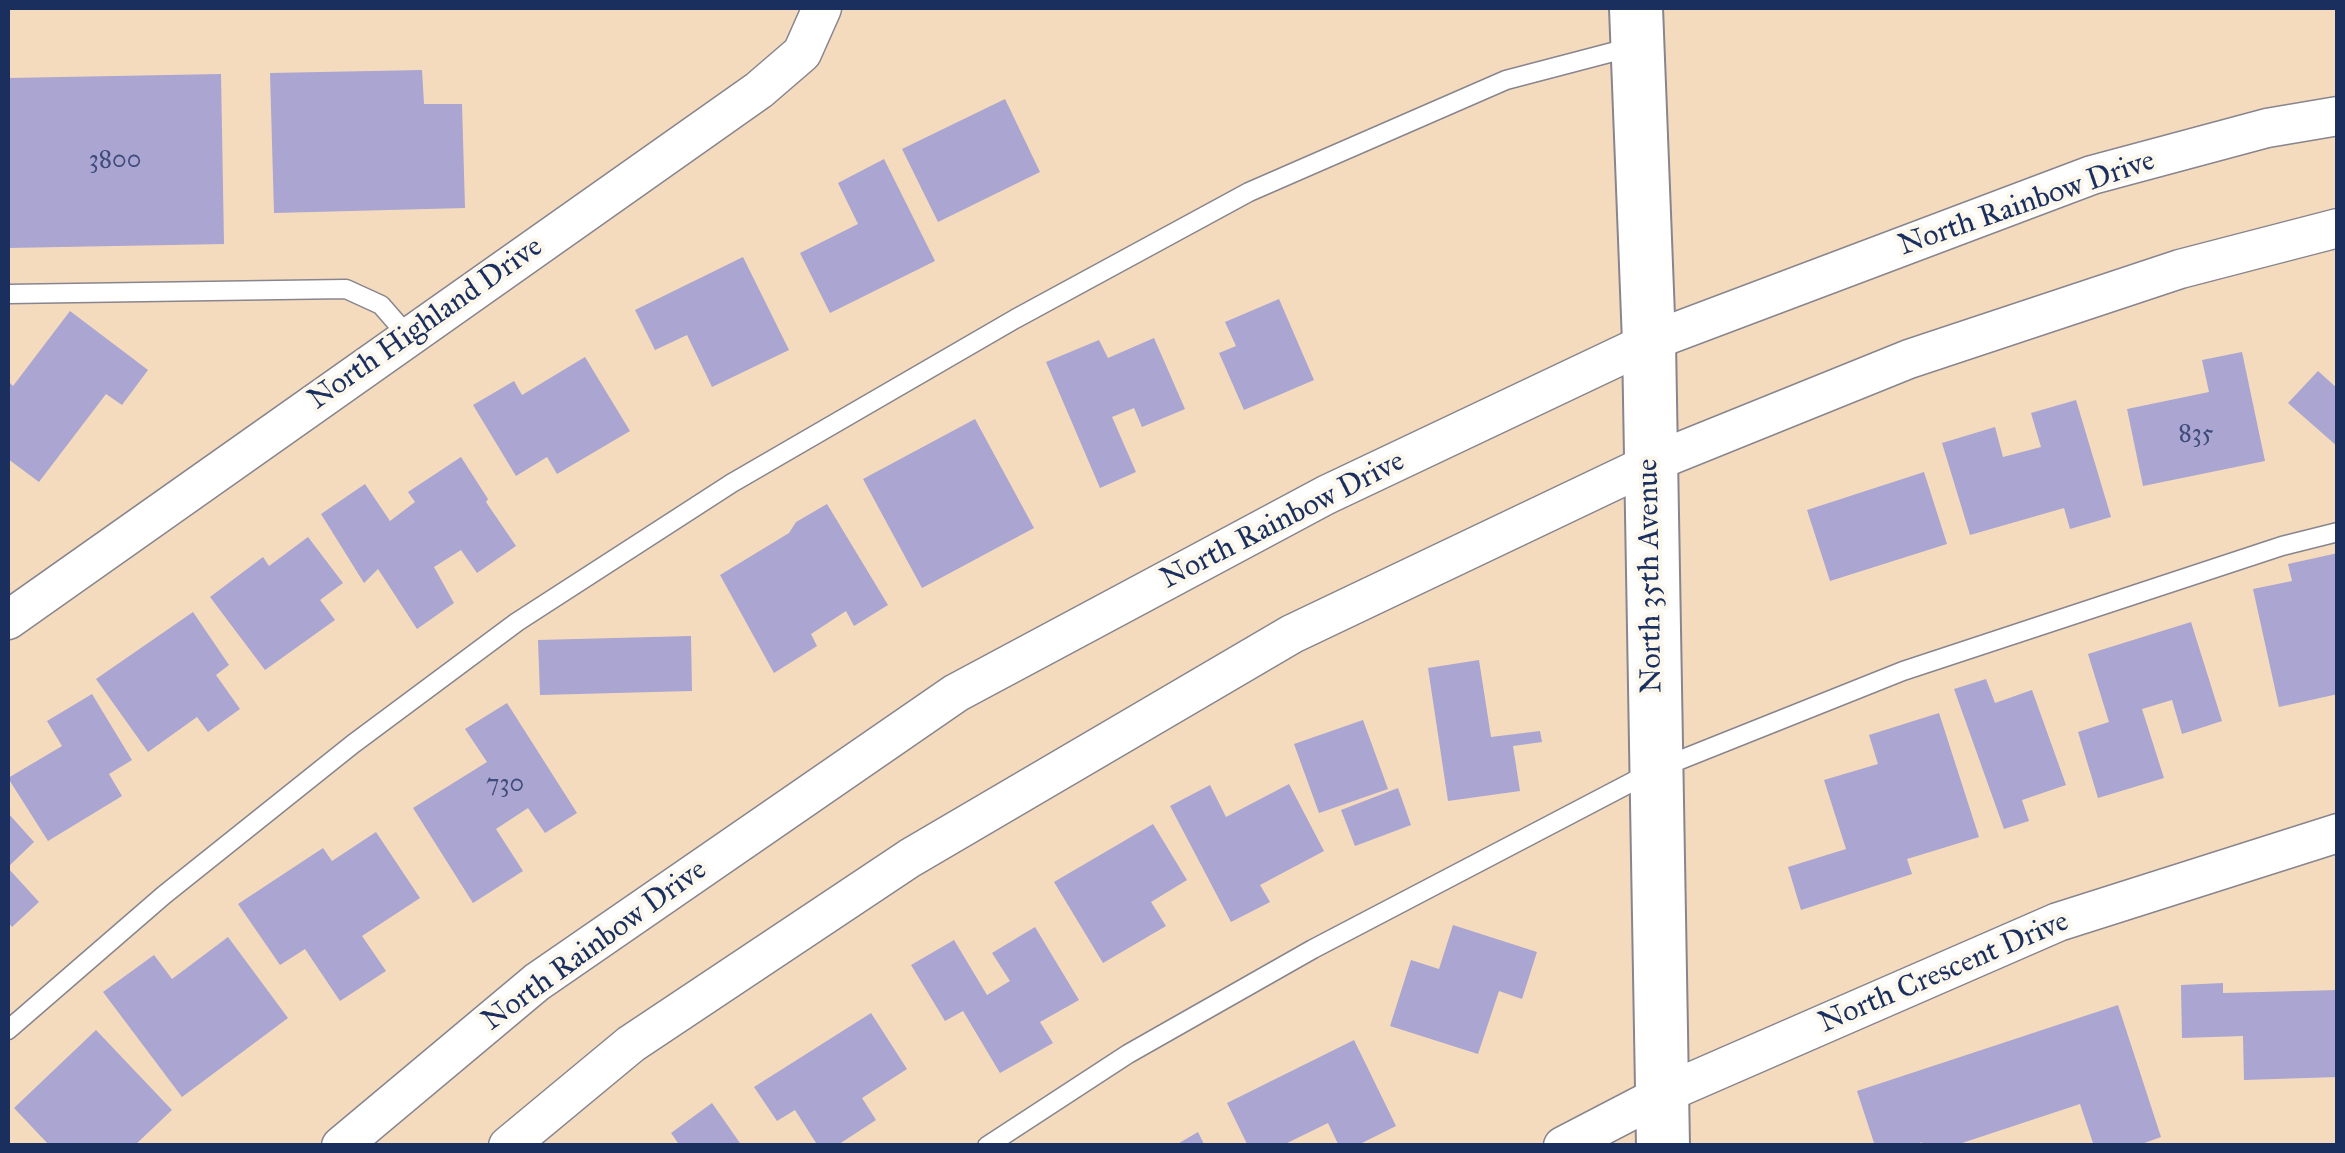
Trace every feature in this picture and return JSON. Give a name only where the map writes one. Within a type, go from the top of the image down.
[{"type":"street","name":"North Highland Drive","points":[[8,618],[759,90],[802,53],[822,8]]},
{"type":"street","name":"North 35th Avenue","points":[[1637,26],[1649,342],[1662,1120]]},
{"type":"street","name":"North Rainbow Drive","points":[[340,1146],[537,982],[956,693],[1326,495],[1649,342],[2092,175],[2267,128],[2338,116]]},
{"type":"street","points":[[508,1146],[631,1044],[910,858],[1292,634],[1649,464],[1909,359],[2180,268],[2338,228]]},
{"type":"street","name":"North Crescent Drive","points":[[1563,1146],[1662,1120],[2058,922],[2338,834]]},
{"type":"lane","points":[[8,1030],[164,895],[368,733],[517,622],[732,483],[1015,319],[1248,192],[1637,26]]},
{"type":"lane","points":[[8,294],[346,289],[381,305],[408,336]]},
{"type":"lane","points":[[987,1146],[1128,1054],[1280,968],[1655,770],[1903,671],[2246,558],[2338,532]]},
{"type":"building","points":[[422,70],[424,104],[462,104],[465,208],[274,213],[270,73]]},
{"type":"building","points":[[221,74],[224,244],[8,248],[8,78]]},
{"type":"building","points":[[1005,99],[1040,172],[938,222],[902,149]]},
{"type":"building","points":[[884,159],[935,261],[830,313],[800,253],[858,224],[838,183]]},
{"type":"building","points":[[743,257],[789,350],[712,387],[687,335],[655,350],[635,310]]},
{"type":"building","points":[[1279,299],[1314,380],[1244,410],[1219,353],[1236,346],[1225,322]]},
{"type":"building","points":[[70,311],[148,370],[122,405],[106,394],[39,482],[8,459],[8,381],[13,386]]},
{"type":"building","points":[[1154,338],[1185,409],[1142,427],[1134,408],[1112,417],[1136,472],[1100,488],[1046,362],[1099,340],[1108,358]]},
{"type":"building","points":[[2242,352],[2265,461],[2143,486],[2127,409],[2209,392],[2202,360]]},
{"type":"building","points":[[585,357],[630,431],[557,474],[547,457],[516,476],[473,405],[514,381],[522,395]]},
{"type":"building","points":[[2318,371],[2338,389],[2338,447],[2288,403]]},
{"type":"building","points":[[2076,400],[2111,517],[2070,529],[2064,508],[1970,535],[1942,443],[1995,427],[2003,457],[2041,447],[2031,413]]},
{"type":"building","points":[[975,419],[1034,528],[922,588],[863,479]]},
{"type":"building","points":[[461,457],[516,546],[477,573],[461,550],[434,567],[454,603],[417,629],[378,569],[364,583],[321,514],[365,484],[390,521],[415,502],[408,492]]},
{"type":"building","points":[[1924,472],[1947,544],[1830,581],[1807,510]]},
{"type":"building","points":[[827,504],[888,605],[854,626],[846,611],[811,634],[817,646],[774,673],[720,575],[789,533],[796,522]]},
{"type":"building","points":[[308,537],[343,583],[320,600],[335,620],[265,670],[210,597],[263,557],[269,566]]},
{"type":"building","points":[[2338,553],[2338,694],[2279,707],[2253,589],[2292,581],[2288,564]]},
{"type":"building","points":[[193,612],[229,665],[216,675],[240,709],[208,732],[197,717],[148,752],[96,679]]},
{"type":"building","points":[[2191,622],[2222,721],[2182,734],[2172,700],[2142,709],[2164,778],[2098,798],[2078,732],[2109,722],[2088,654]]},
{"type":"building","points":[[691,636],[692,691],[540,695],[538,640]]},
{"type":"building","points":[[1479,660],[1491,737],[1540,731],[1542,742],[1513,746],[1520,791],[1448,801],[1428,668]]},
{"type":"building","points":[[1986,679],[1995,703],[2032,690],[2066,785],[2022,800],[2029,821],[2004,829],[1954,689]]},
{"type":"building","points":[[92,694],[132,760],[109,774],[122,796],[48,841],[8,778],[62,746],[47,721]]},
{"type":"building","points":[[507,703],[577,813],[545,833],[528,808],[496,829],[523,871],[473,903],[413,808],[487,762],[465,729]]},
{"type":"building","points":[[1939,713],[1979,837],[1907,859],[1912,874],[1801,910],[1788,867],[1846,849],[1824,780],[1878,764],[1869,735]]},
{"type":"building","points":[[1363,720],[1388,789],[1319,813],[1294,744]]},
{"type":"building","points":[[1289,784],[1324,851],[1260,885],[1270,902],[1231,922],[1170,806],[1210,785],[1226,817]]},
{"type":"building","points":[[1398,788],[1411,825],[1355,846],[1341,810]]},
{"type":"building","points":[[8,813],[34,842],[8,867]]},
{"type":"building","points":[[1153,824],[1187,880],[1151,902],[1166,926],[1103,963],[1054,882]]},
{"type":"building","points":[[376,832],[420,898],[362,936],[386,971],[340,1001],[305,949],[280,965],[238,904],[323,848],[332,861]]},
{"type":"building","points":[[8,868],[39,902],[12,927],[8,922]]},
{"type":"building","points":[[1453,925],[1537,952],[1522,999],[1499,991],[1478,1054],[1390,1026],[1411,960],[1439,969]]},
{"type":"building","points":[[1035,927],[1079,1000],[1040,1022],[1053,1043],[1000,1073],[963,1011],[945,1021],[911,965],[954,940],[987,995],[1010,981],[992,953]]},
{"type":"building","points":[[228,937],[288,1018],[182,1097],[103,992],[154,955],[172,979]]},
{"type":"building","points":[[2223,983],[2223,993],[2338,990],[2338,1077],[2244,1080],[2243,1036],[2182,1038],[2181,985]]},
{"type":"building","points":[[2118,1005],[2161,1137],[2136,1146],[2094,1146],[2080,1104],[1953,1146],[1923,1146],[1922,1142],[1912,1146],[1875,1146],[1857,1091]]},
{"type":"building","points":[[871,1013],[907,1069],[862,1098],[876,1120],[836,1146],[818,1146],[795,1110],[777,1121],[754,1087]]},
{"type":"building","points":[[96,1030],[172,1110],[134,1146],[50,1146],[14,1108]]},
{"type":"building","points":[[1354,1040],[1396,1126],[1356,1146],[1339,1146],[1328,1123],[1281,1146],[1248,1146],[1227,1103]]},
{"type":"building","points":[[712,1103],[742,1146],[680,1146],[671,1133]]},
{"type":"building","points":[[1198,1132],[1205,1146],[1174,1146]]}]
